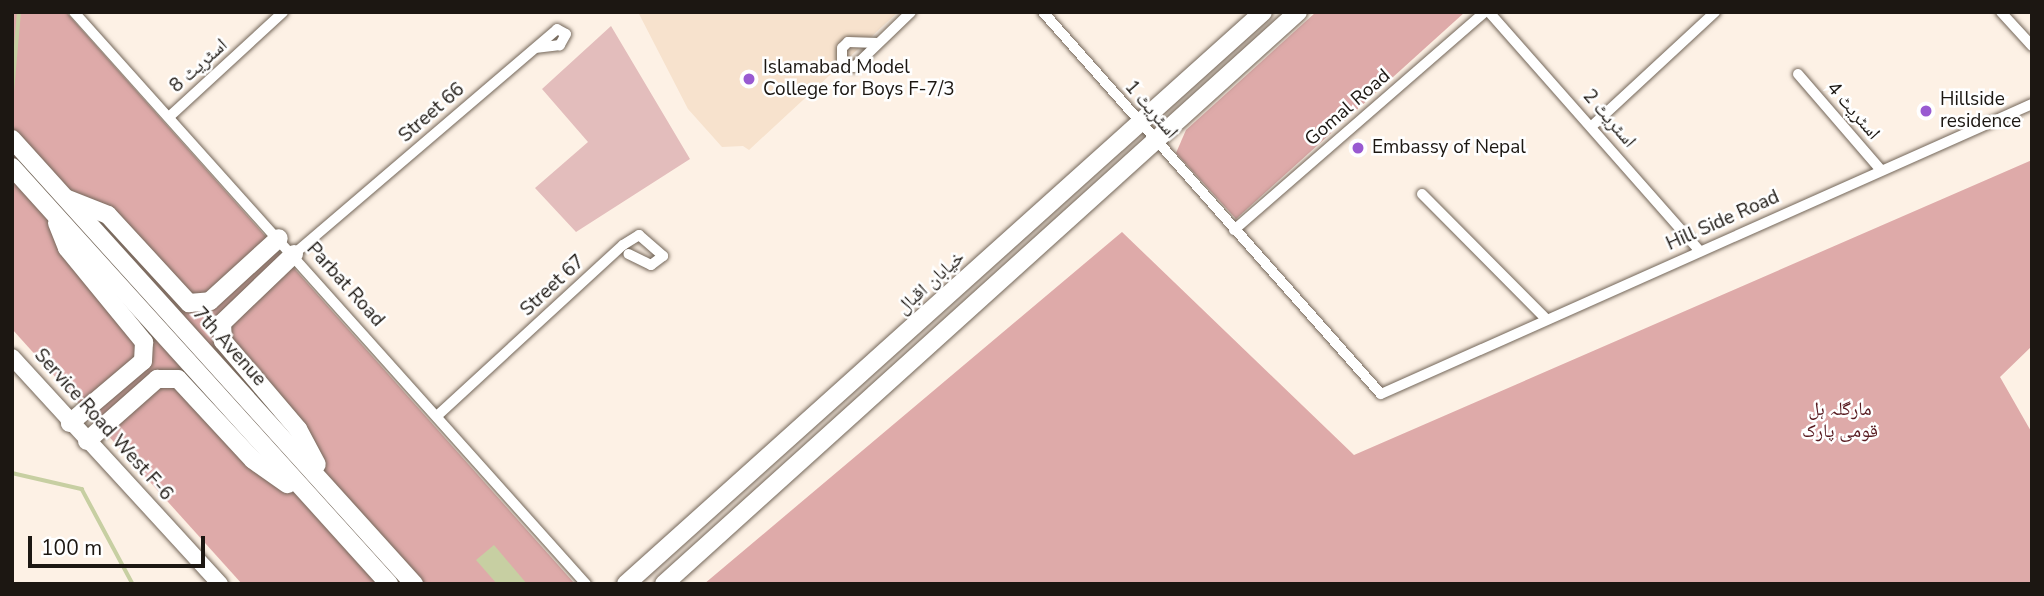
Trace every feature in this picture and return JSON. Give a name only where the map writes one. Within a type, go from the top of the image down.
[{"type":"main road","name":"خیابان اقبال","points":[[626,584],[1264,12]]},
{"type":"main road","points":[[664,584],[1298,12]]},
{"type":"main road","name":"7th Avenue","points":[[12,139],[59,204],[316,504],[389,584]]},
{"type":"main road","name":"7th Avenue","points":[[12,167],[59,204],[329,487],[414,584]]},
{"type":"main road","points":[[70,422],[144,361],[144,342],[67,248],[59,204],[108,215],[189,303],[211,301],[279,238]]},
{"type":"main road","points":[[294,254],[222,323],[223,341],[298,429],[329,487]]},
{"type":"main road","points":[[87,441],[157,379],[178,379],[253,460],[316,504]]},
{"type":"street","name":"Parbat Road","points":[[74,12],[294,254],[586,584]]},
{"type":"street","name":"اسٹریٹ 8","points":[[169,117],[284,12]]},
{"type":"street","points":[[878,43],[848,43],[842,48],[842,61],[854,67],[911,12]]},
{"type":"street","name":"اسٹریٹ 1","points":[[1043,12],[1381,394],[1428,371]]},
{"type":"street","name":"اسٹریٹ 2","points":[[1487,12],[1592,126],[1700,251]]},
{"type":"street","name":"Gomal Road","points":[[1234,230],[1487,12]]},
{"type":"street","points":[[1592,126],[1715,12]]},
{"type":"street","points":[[2001,12],[2032,46]]},
{"type":"street","name":"Street 66","points":[[294,254],[558,29],[566,34],[560,45],[537,48]]},
{"type":"street","name":"اسٹریٹ 4","points":[[1798,74],[1881,170]]},
{"type":"street","name":"Hill Side Road","points":[[1428,371],[2032,104]]},
{"type":"street","points":[[1422,194],[1546,319]]},
{"type":"street","name":"Street 67","points":[[438,415],[623,246],[639,235],[663,256],[660,263],[651,265],[628,254]]},
{"type":"street","name":"Service Road West F-6","points":[[12,357],[220,584]]},
{"type":"shaded area","name":"Islamabad Model College for Boys F-7/3","points":[[638,12],[898,12],[749,150],[743,146],[722,147],[688,109]]},
{"type":"shaded area","points":[[611,26],[690,159],[576,232],[535,188],[588,142],[542,89]]},
{"type":"shaded area","points":[[494,545],[527,584],[497,584],[476,560]]},
{"type":"green space","points":[[12,12],[66,12],[575,584],[242,584],[12,329]]},
{"type":"green space","points":[[1316,12],[1465,12],[1236,219],[1176,153],[1186,130]]},
{"type":"green space","name":"مارگلہ ہل قومی پارک","points":[[2032,160],[2032,346],[2000,377],[2032,433],[2032,584],[704,584],[1122,232],[1354,455]]},
{"type":"waterway","points":[[12,92],[19,12]]},
{"type":"waterway","points":[[12,473],[82,489],[133,584]]},
{"type":"place","name":"Islamabad Model College for Boys F-7/3","points":[[749,79]]},
{"type":"place","name":"Hillside residence","points":[[1926,111]]},
{"type":"place","name":"Embassy of Nepal","points":[[1358,148]]}]
